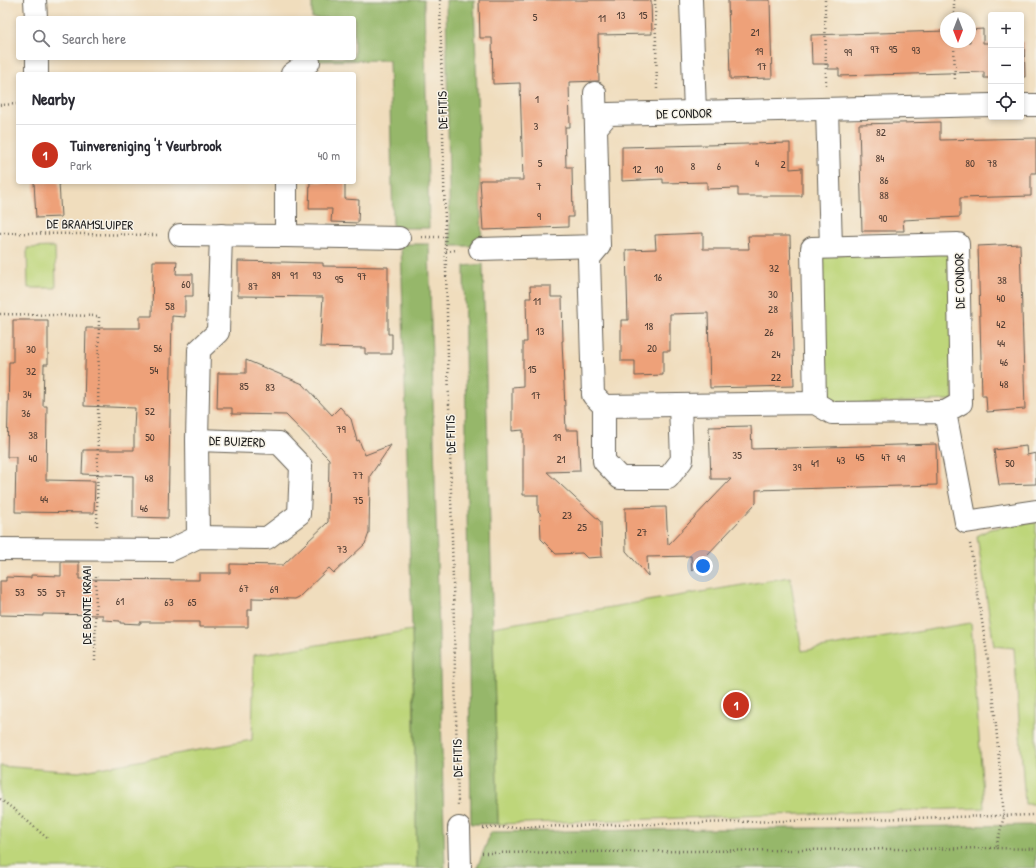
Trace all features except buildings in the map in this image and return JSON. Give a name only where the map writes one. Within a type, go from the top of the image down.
[{"type":"street","points":[[35,0],[36,16]]},
{"type":"street","points":[[692,0],[695,112]]},
{"type":"street","points":[[37,60],[37,72]]},
{"type":"street","points":[[595,93],[599,246],[590,258],[593,396],[604,406],[815,403],[832,413],[946,412],[966,522],[1036,511]]},
{"type":"street","name":"DE CONDOR","points":[[596,128],[608,114],[988,105]]},
{"type":"street","points":[[1024,105],[1036,105]]},
{"type":"street","points":[[827,109],[831,247]]},
{"type":"street","points":[[286,184],[286,236]]},
{"type":"street","points":[[180,235],[399,238]]},
{"type":"street","name":"DE BUIZERD","points":[[198,537],[197,440],[199,350],[218,332],[221,235]]},
{"type":"street","name":"DE CONDOR","points":[[815,403],[812,248],[958,244],[961,403],[946,412]]},
{"type":"street","points":[[480,248],[599,246]]},
{"type":"street","points":[[604,406],[604,461],[620,478],[668,478],[682,460],[680,406]]},
{"type":"street","name":"DE BUIZERD","points":[[0,549],[171,550],[198,537],[267,538],[299,514],[301,466],[279,442],[197,440]]},
{"type":"street","points":[[459,828],[460,861]]},
{"type":"path","name":"DE FITIS","points":[[440,0],[459,828]]},
{"type":"path","points":[[655,0],[657,113]]},
{"type":"path","points":[[825,0],[827,109]]},
{"type":"path","points":[[954,0],[954,12]]},
{"type":"path","points":[[954,48],[955,106]]},
{"type":"path","points":[[0,104],[16,104]]},
{"type":"path","name":"DE BRAAMSLUIPER","points":[[0,233],[180,235]]},
{"type":"path","name":"DE BONTE KRAAI","points":[[0,314],[99,316],[96,661]]},
{"type":"path","points":[[966,522],[993,692],[1004,816],[996,848]]},
{"type":"path","points":[[0,800],[16,811],[49,840]]},
{"type":"path","points":[[459,828],[1036,815]]},
{"type":"path","points":[[460,861],[656,850],[1036,849]]},
{"type":"green space","points":[[312,0],[424,0],[429,228],[393,228],[389,60],[314,61],[356,60],[356,16],[312,16]]},
{"type":"green space","points":[[446,0],[474,0],[482,246],[450,246]]},
{"type":"green space","points":[[401,244],[429,244],[445,868],[417,868],[414,698]]},
{"type":"green space","points":[[55,247],[56,288],[28,288],[27,248]]},
{"type":"green space","points":[[951,251],[953,400],[830,405],[822,397],[818,255]]},
{"type":"green space","points":[[483,264],[498,824],[471,824],[464,266]]},
{"type":"green space","points":[[1036,522],[1036,804],[1025,804],[1014,648],[994,646],[977,536],[990,529]]},
{"type":"green space","points":[[790,577],[802,651],[971,623],[984,808],[498,824],[493,627]]},
{"type":"green space","points":[[412,630],[417,868],[0,868],[0,766],[79,772],[252,740],[254,655]]},
{"type":"green space","points":[[1036,825],[1036,868],[477,868],[491,832]]},
{"type":"place","name":"Tuinvereniging 't Veurbrook","points":[[736,705]]}]
